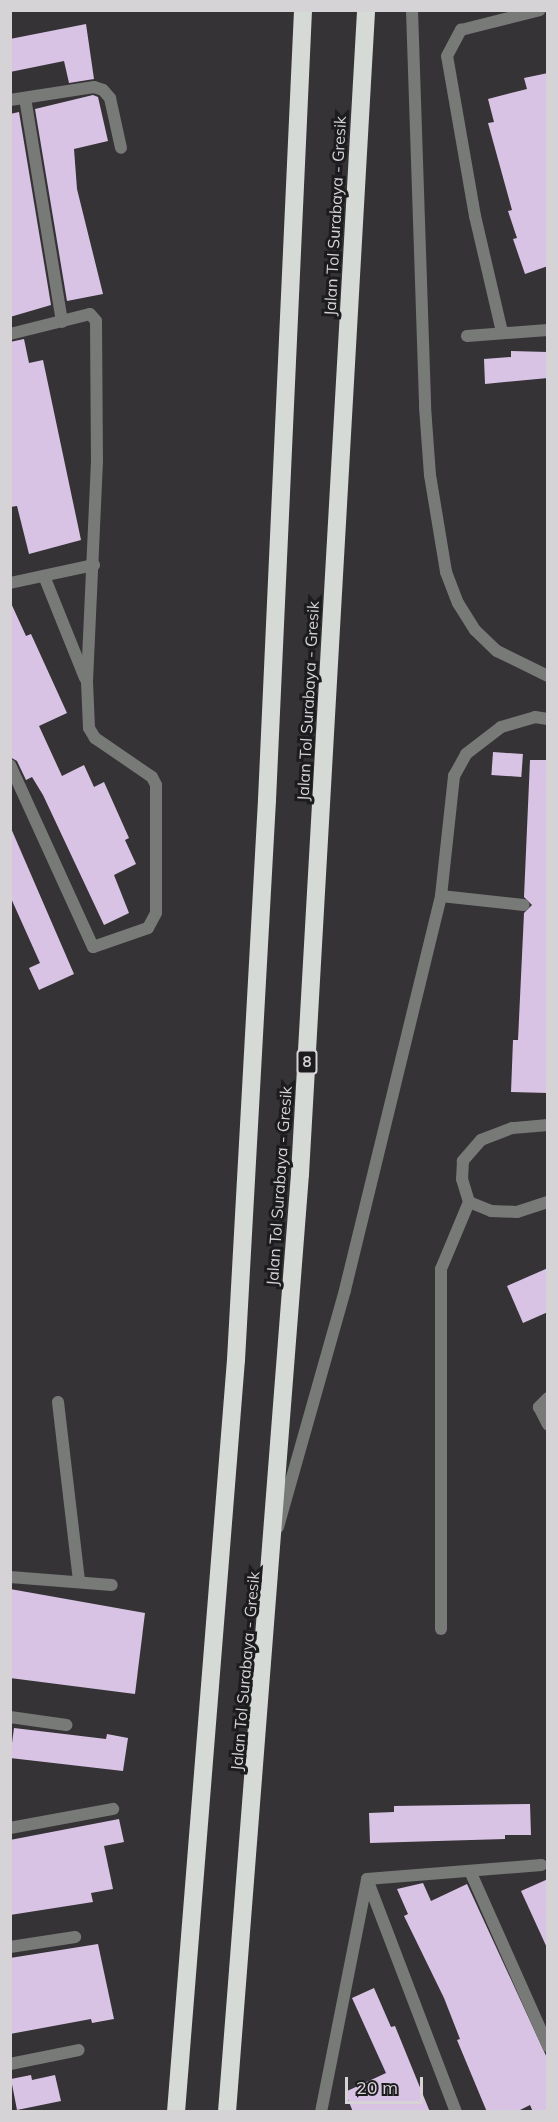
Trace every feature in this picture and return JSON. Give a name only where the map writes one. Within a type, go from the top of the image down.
[{"type":"highway","name":"Jalan Tol Surabaya - Gresik","points":[[176,2112],[236,1360],[267,800],[303,10]]},
{"type":"highway","name":"Jalan Tol Surabaya - Gresik","points":[[228,2112],[275,1540],[300,1174],[366,10]]},
{"type":"street","points":[[412,10],[429,475],[447,572],[458,603],[475,630],[497,651],[548,676]]},
{"type":"street","points":[[502,332],[475,216],[447,56],[461,30],[540,10]]},
{"type":"street","points":[[10,100],[94,87],[103,90],[110,98],[121,148]]},
{"type":"street","points":[[25,98],[62,322]]},
{"type":"street","points":[[10,334],[90,314],[96,321],[94,565],[87,682],[92,734],[152,777],[156,784],[156,913],[148,928],[99,948],[90,942],[10,765]]},
{"type":"street","points":[[467,336],[548,330]]},
{"type":"street","points":[[10,583],[94,565]]},
{"type":"street","points":[[44,576],[87,682]]},
{"type":"street","points":[[275,1540],[345,1290],[441,896],[454,776],[466,754],[501,727],[535,717],[548,719]]},
{"type":"street","points":[[441,896],[524,905]]},
{"type":"street","points":[[441,1629],[441,1269],[469,1202],[462,1179],[463,1161],[481,1140],[512,1128],[548,1125]]},
{"type":"street","points":[[469,1202],[491,1211],[517,1212],[548,1202]]},
{"type":"street","points":[[548,1398],[538,1407],[548,1425]]},
{"type":"street","points":[[58,1402],[79,1582]]},
{"type":"street","points":[[10,1576],[112,1584]]},
{"type":"street","points":[[10,1717],[66,1725]]},
{"type":"street","points":[[10,1828],[113,1809]]},
{"type":"street","points":[[368,1879],[541,1865]]},
{"type":"street","points":[[470,1871],[548,2046]]},
{"type":"street","points":[[321,2112],[368,1879]]},
{"type":"street","points":[[368,1879],[456,2112]]},
{"type":"street","points":[[10,1947],[75,1937]]},
{"type":"street","points":[[10,2064],[79,2050]]},
{"type":"street","points":[[323,2093],[330,2112]]},
{"type":"building","points":[[86,24],[94,79],[69,83],[64,61],[10,72],[10,39]]},
{"type":"building","points":[[548,73],[548,266],[525,274],[513,239],[517,238],[508,211],[512,210],[488,123],[494,122],[488,99],[527,89],[524,78]]},
{"type":"building","points":[[93,95],[98,97],[108,141],[74,149],[77,189],[103,294],[67,301],[35,109]]},
{"type":"building","points":[[19,112],[51,305],[10,317],[10,114]]},
{"type":"building","points":[[24,339],[29,363],[43,360],[81,540],[29,554],[17,506],[10,507],[10,342]]},
{"type":"building","points":[[511,351],[548,352],[548,378],[485,384],[484,359],[511,357]]},
{"type":"building","points":[[10,601],[26,636],[31,634],[67,713],[39,726],[62,776],[84,765],[94,787],[104,782],[129,838],[125,840],[136,864],[114,875],[129,913],[104,925],[43,795],[32,777],[26,780],[17,761],[10,757]]},
{"type":"building","points":[[493,752],[523,754],[521,777],[491,775]]},
{"type":"building","points":[[530,760],[548,760],[548,1093],[511,1092],[513,1040],[518,1040],[524,913],[532,905],[524,897]]},
{"type":"building","points":[[10,826],[74,974],[39,990],[29,968],[40,963],[10,896]]},
{"type":"building","points":[[548,1268],[548,1312],[523,1323],[507,1286]]},
{"type":"building","points":[[10,1589],[145,1613],[135,1694],[10,1678]]},
{"type":"building","points":[[14,1728],[106,1739],[107,1734],[128,1738],[123,1771],[10,1758]]},
{"type":"building","points":[[530,1804],[531,1835],[505,1835],[505,1839],[370,1843],[369,1813],[394,1812],[394,1806]]},
{"type":"building","points":[[119,1819],[124,1842],[104,1846],[113,1889],[91,1893],[93,1902],[10,1915],[10,1840]]},
{"type":"building","points":[[548,1879],[548,1950],[521,1891]]},
{"type":"building","points":[[423,1883],[431,1901],[467,1884],[548,2060],[548,2112],[533,2112],[530,2105],[516,2112],[487,2112],[457,2040],[460,2039],[444,1998],[404,1916],[408,1914],[397,1889]]},
{"type":"building","points":[[98,1944],[114,2019],[92,2023],[91,2019],[10,2034],[10,1958]]},
{"type":"building","points":[[374,1988],[391,2027],[395,2026],[430,2112],[353,2112],[345,2092],[386,2073],[352,1998]]},
{"type":"building","points":[[31,2075],[32,2080],[55,2075],[61,2101],[17,2110],[11,2079]]}]
